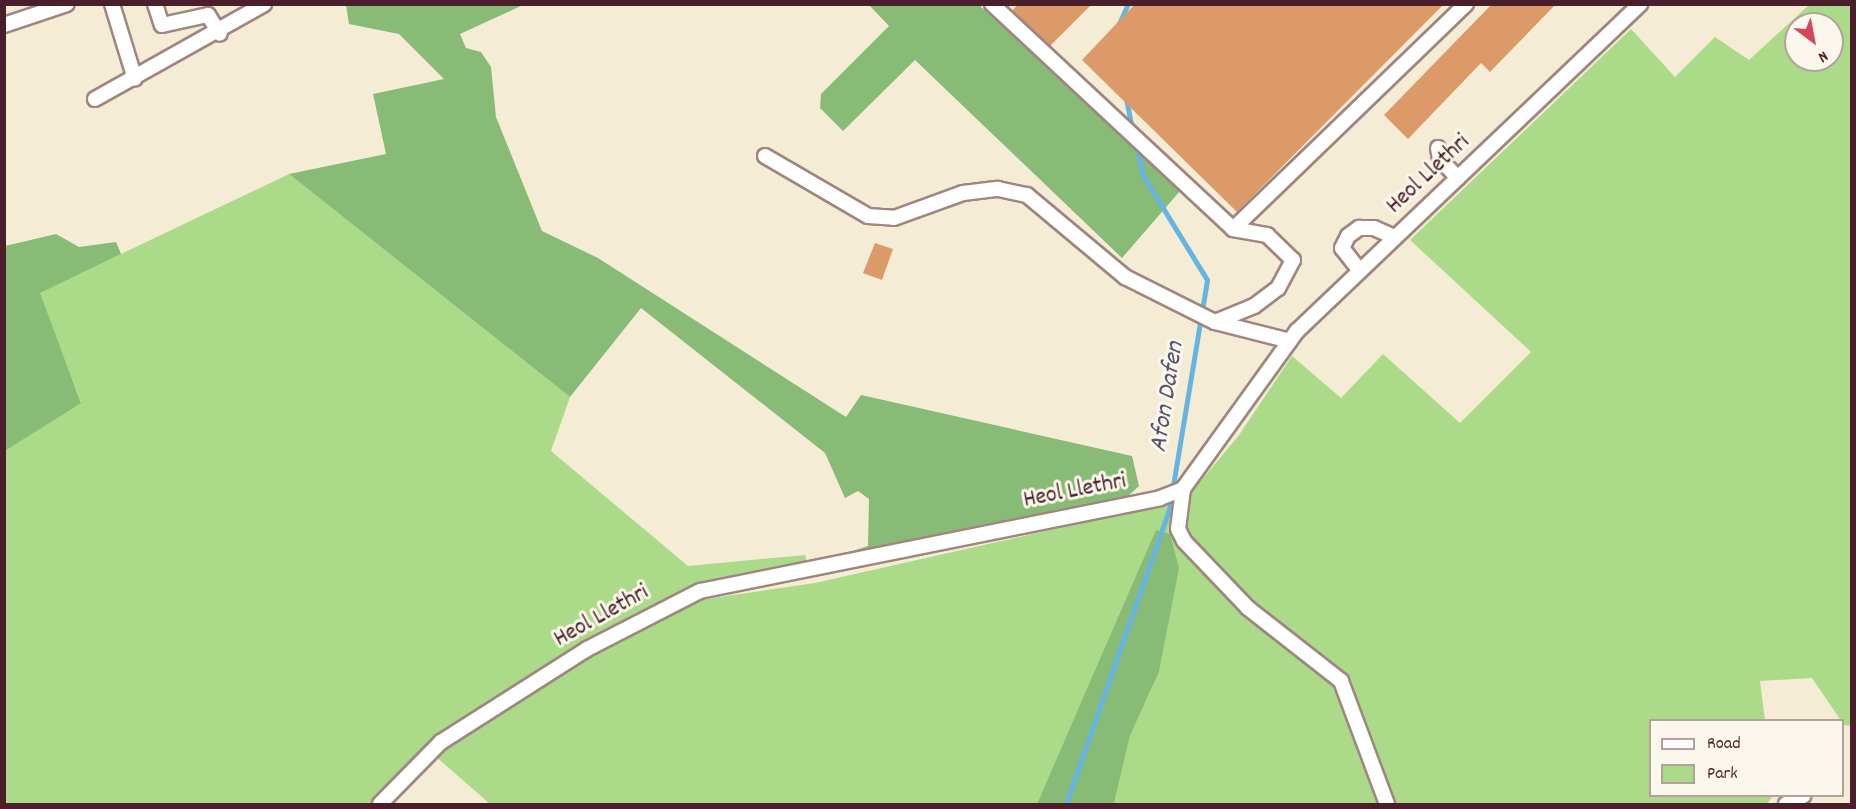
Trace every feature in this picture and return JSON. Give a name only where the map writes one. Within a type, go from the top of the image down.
[{"type":"street","points":[[4,25],[67,4]]},
{"type":"street","points":[[112,4],[135,79]]},
{"type":"street","points":[[155,4],[162,25],[208,15],[220,34]]},
{"type":"street","points":[[95,99],[220,34],[264,4]]},
{"type":"street","points":[[992,4],[1233,229],[1267,235],[1293,260],[1278,288],[1254,306],[1215,322]]},
{"type":"street","points":[[1233,229],[1466,4]]},
{"type":"street","name":"Heol Llethri","points":[[380,804],[441,742],[587,649],[700,591],[1160,498],[1183,489],[1290,341],[1394,237],[1640,4]]},
{"type":"street","points":[[1438,148],[1440,159],[1458,178]]},
{"type":"street","points":[[765,156],[868,216],[894,218],[963,193],[998,189],[1026,195],[1125,277],[1215,322],[1290,341]]},
{"type":"street","points":[[1360,271],[1342,248],[1348,236],[1359,228],[1374,228],[1394,237]]},
{"type":"street","points":[[1183,489],[1178,529],[1184,541],[1248,608],[1341,681],[1387,804]]},
{"type":"green space","points":[[346,5],[523,5],[460,34],[466,48],[481,52],[491,67],[496,117],[542,231],[598,258],[846,417],[861,395],[1132,456],[1139,486],[1127,497],[854,560],[840,555],[868,546],[869,499],[858,491],[845,498],[825,453],[641,308],[570,397],[289,174],[386,154],[373,94],[444,79],[399,34],[349,24]]},
{"type":"green space","points":[[869,5],[979,5],[1180,191],[1122,258],[915,60],[843,131],[820,108],[821,94],[889,26]]},
{"type":"green space","points":[[1809,5],[1851,5],[1851,726],[1844,725],[1844,719],[1840,719],[1812,678],[1760,681],[1765,719],[1649,719],[1649,797],[1772,797],[1767,804],[1114,804],[1130,736],[1159,672],[1178,568],[1157,531],[1037,804],[490,804],[434,755],[662,612],[699,600],[815,583],[1165,504],[1194,489],[1239,435],[1292,356],[1341,398],[1383,354],[1460,423],[1531,352],[1410,240],[1631,29],[1675,77],[1715,37],[1749,60],[1784,28],[1784,72],[1844,72],[1844,12],[1801,12]]},
{"type":"green space","points":[[289,174],[570,397],[551,451],[688,566],[805,555],[809,570],[664,607],[441,742],[380,804],[5,804],[5,451],[81,402],[39,293]]},
{"type":"green space","points":[[56,234],[79,247],[116,242],[121,254],[40,293],[81,403],[5,451],[5,246]]},
{"type":"green space","points":[[1156,530],[1170,534],[1179,568],[1159,672],[1130,736],[1114,804],[1037,804]]},
{"type":"building","points":[[1018,4],[1092,4],[1050,46],[1012,11]]},
{"type":"building","points":[[1135,4],[1444,4],[1237,212],[1082,60]]},
{"type":"building","points":[[1492,4],[1556,4],[1490,72],[1481,63],[1408,139],[1384,115]]},
{"type":"building","points":[[875,243],[893,249],[882,280],[863,273]]},
{"type":"waterway","name":"Afon Dafen","points":[[1119,24],[1128,4]]},
{"type":"waterway","name":"Afon Dafen","points":[[1127,101],[1133,131]]},
{"type":"waterway","name":"Afon Dafen","points":[[1066,804],[1169,510],[1207,280],[1143,176],[1136,142]]}]
